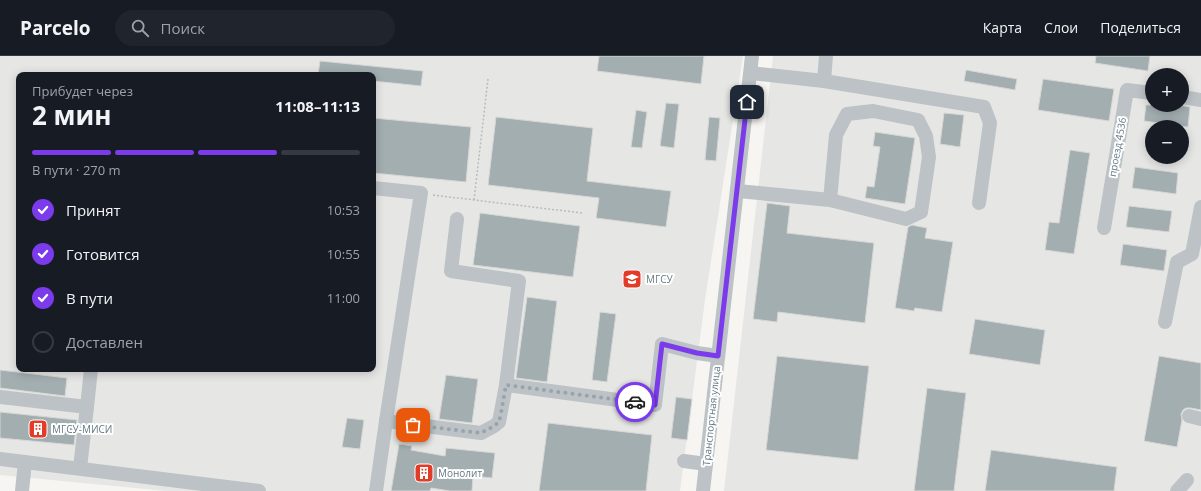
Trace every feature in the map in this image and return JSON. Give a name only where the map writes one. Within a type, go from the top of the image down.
[{"type":"street","name":"Транспортная улица","points":[[703,491],[752,56]]},
{"type":"street","points":[[824,81],[826,56]]},
{"type":"street","points":[[751,73],[824,81],[984,107],[990,123],[979,203]]},
{"type":"street","name":"проезд 4536","points":[[1104,228],[1127,90],[1145,92]]},
{"type":"street","points":[[1189,98],[1201,100]]},
{"type":"street","points":[[738,191],[830,200],[906,219],[921,212],[929,158],[926,136],[918,120],[873,111],[847,114],[836,135],[830,200]]},
{"type":"street","points":[[376,188],[421,193],[376,491]]},
{"type":"street","points":[[1165,322],[1177,262],[1192,254],[1201,207]]},
{"type":"street","points":[[386,421],[481,433],[499,422],[506,385],[519,281],[451,271],[457,219]]},
{"type":"street","points":[[506,385],[655,405],[662,344],[697,353],[718,356]]},
{"type":"street","points":[[80,468],[91,372]]},
{"type":"street","points":[[0,397],[87,407]]},
{"type":"street","points":[[0,459],[259,491]]},
{"type":"street","points":[[684,461],[706,464]]},
{"type":"street","points":[[22,491],[25,462]]},
{"type":"street","points":[[1177,491],[1187,480]]},
{"type":"path","points":[[474,200],[488,79]]},
{"type":"path","points":[[421,193],[582,213]]},
{"type":"shaded area","name":"МГСУ","points":[[0,56],[743,56],[705,300],[680,491],[166,491],[0,475]]},
{"type":"shaded area","points":[[773,56],[1201,56],[1201,491],[724,491]]},
{"type":"building","points":[[599,56],[704,56],[701,84],[597,71]]},
{"type":"building","points":[[1096,56],[1150,56],[1148,68],[1145,68],[1145,71],[1095,63]]},
{"type":"building","points":[[320,61],[423,71],[421,86],[376,81],[376,72],[318,72]]},
{"type":"building","points":[[966,70],[1017,79],[1015,90],[964,81]]},
{"type":"building","points":[[1043,79],[1114,89],[1109,121],[1038,110]]},
{"type":"building","points":[[666,103],[679,104],[674,148],[660,146]]},
{"type":"building","points":[[1190,107],[1189,120],[1144,121],[1145,112],[1189,112]]},
{"type":"building","points":[[636,110],[647,112],[642,148],[631,147]]},
{"type":"building","points":[[944,113],[964,115],[960,147],[940,144]]},
{"type":"building","points":[[496,117],[593,128],[587,181],[671,191],[666,227],[596,218],[599,198],[488,185]]},
{"type":"building","points":[[709,117],[720,118],[716,161],[705,160]]},
{"type":"building","points":[[376,118],[471,127],[466,182],[376,173]]},
{"type":"building","points":[[875,132],[915,138],[905,204],[865,198],[867,186],[874,187],[880,147],[873,146]]},
{"type":"building","points":[[1070,150],[1090,153],[1074,254],[1045,250],[1049,222],[1059,223]]},
{"type":"building","points":[[1135,167],[1178,173],[1176,194],[1132,188]]},
{"type":"building","points":[[767,203],[790,206],[787,233],[874,243],[865,323],[778,312],[777,322],[753,319]]},
{"type":"building","points":[[1129,206],[1172,211],[1169,232],[1126,227]]},
{"type":"building","points":[[480,213],[580,226],[573,277],[473,265]]},
{"type":"building","points":[[912,225],[927,228],[925,238],[953,242],[942,312],[915,308],[914,311],[895,308],[908,227]]},
{"type":"building","points":[[1123,244],[1167,250],[1164,271],[1120,265]]},
{"type":"building","points":[[527,297],[557,301],[547,382],[516,378]]},
{"type":"building","points":[[600,312],[616,314],[607,382],[592,380]]},
{"type":"building","points":[[975,319],[1045,330],[1040,365],[969,354]]},
{"type":"building","points":[[777,356],[869,366],[858,460],[766,450]]},
{"type":"building","points":[[1159,356],[1201,363],[1201,410],[1186,408],[1183,410],[1181,414],[1182,420],[1177,447],[1144,441]]},
{"type":"building","points":[[0,370],[67,378],[65,396],[0,388]]},
{"type":"building","points":[[446,375],[478,379],[472,423],[439,419]]},
{"type":"building","points":[[927,388],[966,393],[954,491],[914,491]]},
{"type":"building","points":[[676,397],[692,399],[687,440],[671,438]]},
{"type":"building","name":"МГСУ-МИСИ","points":[[0,412],[77,420],[74,445],[0,438]]},
{"type":"building","points":[[347,418],[364,420],[360,449],[342,447]]},
{"type":"building","points":[[548,423],[652,435],[646,491],[539,491]]},
{"type":"building","points":[[399,444],[412,446],[411,450],[445,456],[446,448],[495,453],[492,478],[473,476],[472,491],[450,491],[431,488],[430,491],[391,491]]},
{"type":"building","points":[[991,450],[1117,467],[1114,491],[985,491]]},
{"type":"way so far","points":[[413,425],[481,433],[499,422],[506,385],[635,402]]},
{"type":"place","name":"МГСУ","points":[[632,279]]},
{"type":"place","name":"МГСУ-МИСИ","points":[[38,429]]},
{"type":"place","name":"Монолит","points":[[424,473]]},
{"type":"route","points":[[635,402],[655,405],[662,344],[697,353],[718,356],[747,102]]}]
